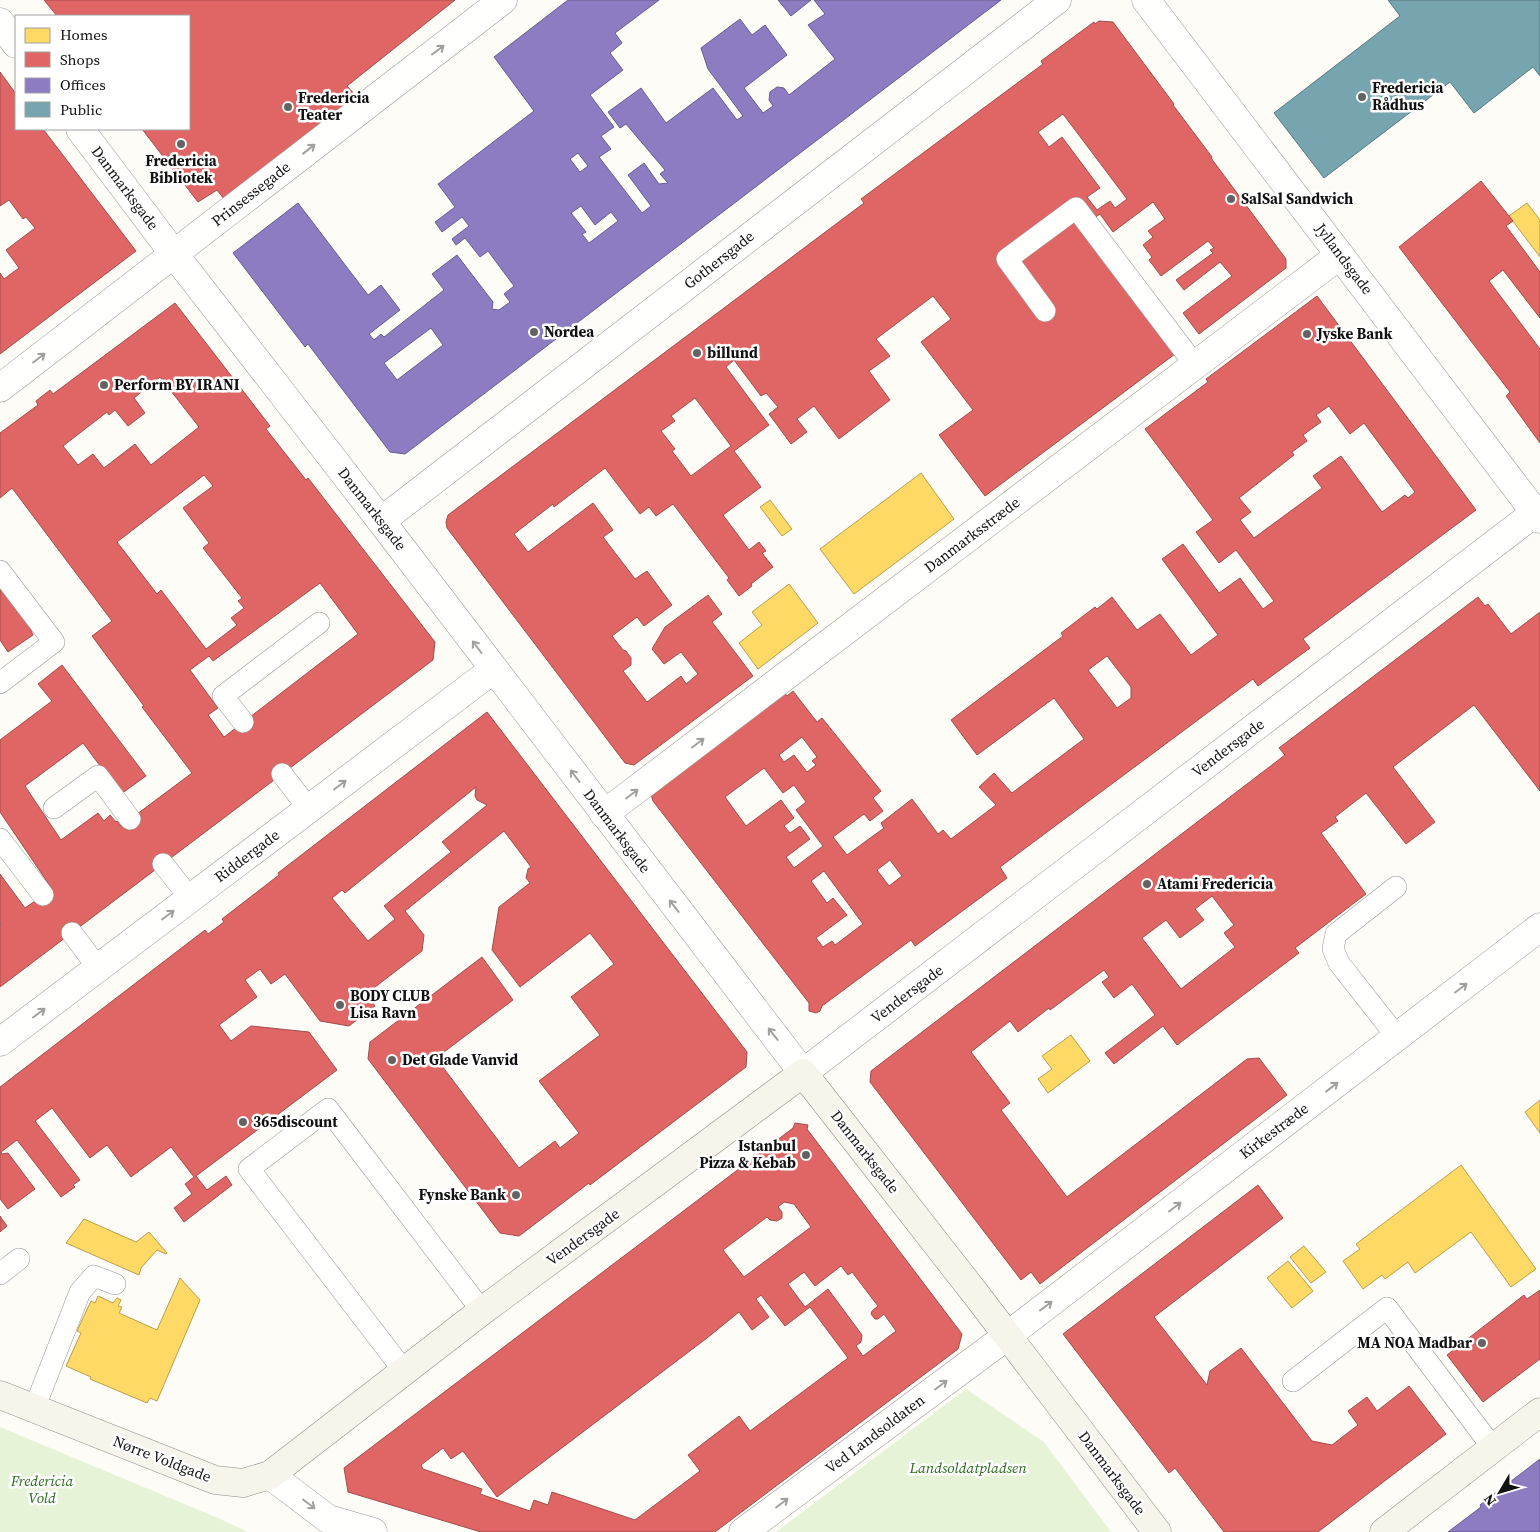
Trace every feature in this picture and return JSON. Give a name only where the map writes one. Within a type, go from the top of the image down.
[{"type":"street","name":"Prinsessegade","points":[[0,388],[503,0]]},
{"type":"street","name":"Gothersgade","points":[[381,521],[1058,0]]},
{"type":"street","name":"Jyllandsgade","points":[[1146,0],[1538,514]]},
{"type":"street","points":[[0,22],[15,43]]},
{"type":"street","name":"Danmarksgade","points":[[81,130],[174,254],[1157,1532]]},
{"type":"street","name":"Danmarksstræde","points":[[604,814],[1340,255]]},
{"type":"street","name":"Vendersgade","points":[[270,1475],[482,1311],[803,1073],[1538,514]]},
{"type":"street","name":"Riddergade","points":[[0,1042],[494,669]]},
{"type":"street","name":"Kirkestræde","points":[[1007,1336],[1540,927]]},
{"type":"street","name":"Ved Landsoldaten","points":[[743,1532],[1007,1336]]},
{"type":"street","name":"Nørre Voldgade","points":[[0,1395],[215,1480],[243,1483],[270,1475]]},
{"type":"street","points":[[1384,1532],[1540,1412]]},
{"type":"street","points":[[270,1475],[328,1519],[373,1532]]},
{"type":"lane","points":[[1045,310],[1007,259],[1076,208],[1195,365]]},
{"type":"lane","points":[[0,571],[54,642],[0,683]]},
{"type":"lane","points":[[243,722],[223,696],[319,623]]},
{"type":"lane","points":[[282,774],[309,809]]},
{"type":"lane","points":[[54,808],[98,776],[130,819]]},
{"type":"lane","points":[[0,839],[43,895]]},
{"type":"lane","points":[[163,864],[190,898]]},
{"type":"lane","points":[[1396,887],[1336,934],[1334,949],[1339,963],[1397,1037]]},
{"type":"lane","points":[[72,933],[98,968]]},
{"type":"lane","points":[[404,1371],[250,1169],[312,1121],[328,1109],[482,1311]]},
{"type":"lane","points":[[0,1274],[19,1258]]},
{"type":"lane","points":[[34,1409],[80,1292],[94,1276],[115,1284]]},
{"type":"lane","points":[[1293,1381],[1387,1308],[1493,1448]]},
{"type":"green space","name":"Landsoldatpladsen","points":[[966,1389],[1044,1442],[1111,1532],[776,1532]]},
{"type":"green space","name":"Fredericia Vold","points":[[0,1427],[218,1518],[248,1532],[0,1532]]},
{"type":"building: Homes","points":[[1527,203],[1540,220],[1540,257],[1509,216]]},
{"type":"building: Homes","points":[[921,473],[954,519],[854,594],[820,549]]},
{"type":"building: Homes","points":[[770,500],[792,529],[782,536],[760,507]]},
{"type":"building: Homes","points":[[789,584],[818,623],[758,669],[739,643],[762,625],[752,612]]},
{"type":"building: Homes","points":[[1071,1035],[1090,1061],[1048,1093],[1038,1079],[1052,1069],[1042,1056]]},
{"type":"building: Homes","points":[[1540,1100],[1540,1133],[1525,1112]]},
{"type":"building: Homes","points":[[1461,1165],[1536,1269],[1511,1287],[1471,1232],[1415,1273],[1408,1262],[1385,1279],[1382,1275],[1363,1289],[1343,1261],[1360,1249],[1356,1244]]},
{"type":"building: Homes","points":[[84,1219],[136,1242],[149,1232],[167,1253],[157,1250],[141,1268],[139,1275],[66,1243]]},
{"type":"building: Homes","points":[[1304,1246],[1326,1272],[1311,1283],[1290,1257]]},
{"type":"building: Homes","points":[[1288,1261],[1313,1291],[1292,1308],[1267,1278]]},
{"type":"building: Homes","points":[[180,1278],[200,1300],[157,1401],[150,1398],[147,1403],[90,1379],[91,1377],[66,1366],[81,1333],[77,1331],[91,1301],[95,1303],[98,1296],[113,1303],[117,1298],[121,1300],[118,1306],[122,1307],[119,1313],[157,1330]]},
{"type":"building: Shops","points":[[44,0],[455,0],[347,86],[357,97],[224,199],[217,190],[198,202],[143,130],[190,130],[190,15],[56,15]]},
{"type":"building: Shops","points":[[1099,21],[1113,22],[1286,259],[1286,268],[1199,334],[1183,313],[1232,276],[1220,262],[1184,290],[1176,280],[1213,253],[1210,250],[1214,248],[1208,241],[1161,276],[1149,260],[1152,257],[1143,245],[1153,237],[1148,231],[1165,219],[1153,202],[1113,232],[1100,214],[1080,228],[1175,354],[985,496],[939,435],[973,410],[921,342],[951,319],[933,296],[876,339],[890,356],[869,371],[890,400],[839,439],[814,406],[797,419],[807,432],[791,444],[769,414],[778,407],[766,393],[761,396],[734,360],[726,367],[769,425],[734,451],[761,487],[723,515],[749,550],[759,542],[766,551],[762,553],[773,567],[751,584],[752,586],[739,596],[727,580],[729,578],[673,504],[656,516],[649,507],[640,514],[605,468],[554,507],[553,504],[514,534],[528,552],[593,503],[613,530],[603,537],[635,579],[647,571],[672,605],[644,626],[637,617],[612,636],[631,658],[631,665],[623,671],[647,702],[681,676],[686,684],[698,674],[681,652],[664,664],[652,649],[665,627],[708,595],[722,614],[712,622],[753,676],[634,765],[625,763],[447,528],[448,515],[864,203],[861,199],[1043,64],[1041,61],[1094,22],[1095,24]],"holes":[[[1063,114],[1127,199],[1115,208],[1110,201],[1097,210],[1087,197],[1100,188],[1062,137],[1049,147],[1038,132]],[[695,398],[731,446],[691,476],[672,451],[675,449],[661,431],[675,421],[671,416]]]},
{"type":"building: Shops","points":[[0,72],[15,93],[15,130],[44,130],[136,251],[0,354],[0,273],[4,279],[19,268],[6,250],[35,228],[26,217],[23,219],[9,200],[0,206]]},
{"type":"building: Shops","points":[[1481,181],[1513,221],[1506,226],[1540,272],[1540,318],[1503,270],[1489,281],[1540,349],[1540,443],[1506,396],[1510,392],[1399,247]]},
{"type":"building: Shops","points":[[1317,296],[1476,510],[1303,639],[1310,648],[1258,686],[1253,679],[1000,867],[1007,878],[915,946],[911,940],[822,1006],[820,1011],[816,1013],[809,1011],[809,1003],[653,801],[651,794],[784,692],[787,696],[793,691],[817,722],[822,718],[881,791],[873,798],[883,811],[870,821],[864,814],[833,837],[847,855],[884,828],[881,823],[912,799],[938,834],[943,830],[951,839],[996,805],[979,787],[994,773],[1012,793],[1084,739],[1054,698],[977,755],[951,720],[1063,636],[1061,633],[1095,607],[1097,609],[1112,597],[1137,630],[1160,614],[1191,655],[1218,635],[1162,559],[1183,544],[1219,593],[1240,578],[1263,609],[1274,601],[1236,550],[1219,563],[1196,532],[1213,520],[1145,429],[1208,382],[1206,379]],"holes":[[[1329,406],[1350,434],[1364,423],[1415,492],[1408,498],[1405,495],[1382,512],[1341,456],[1313,476],[1322,488],[1254,538],[1240,520],[1251,512],[1239,498],[1294,455],[1292,452],[1307,441],[1303,435],[1321,422],[1316,415]],[[1107,656],[1131,687],[1131,698],[1117,708],[1088,670]],[[802,737],[817,757],[812,761],[816,765],[807,772],[794,755],[784,762],[779,755]],[[764,768],[783,793],[794,785],[806,802],[796,810],[823,846],[794,868],[786,857],[810,839],[800,826],[790,833],[784,826],[794,818],[781,800],[746,826],[725,797]],[[890,860],[902,876],[889,886],[877,870]],[[824,871],[863,924],[835,945],[832,941],[823,947],[816,938],[847,915],[833,898],[827,903],[811,881]]]},
{"type":"building: Shops","points":[[175,303],[270,426],[266,429],[306,480],[308,478],[435,642],[433,660],[0,987],[0,874],[25,908],[52,889],[0,812],[0,740],[52,701],[38,684],[62,665],[146,776],[121,794],[83,743],[25,786],[61,840],[98,813],[104,821],[110,815],[121,826],[192,773],[92,636],[112,621],[12,488],[0,498],[0,433],[38,405],[36,401],[50,390],[53,394]],"holes":[[[160,377],[199,427],[151,465],[135,444],[104,468],[93,454],[78,465],[63,446],[107,412],[109,415],[115,410],[128,426],[145,413],[134,398]],[[204,475],[213,486],[183,508],[209,543],[203,548],[242,598],[238,601],[244,608],[231,618],[237,625],[206,649],[161,590],[157,594],[117,542]],[[320,583],[358,634],[224,737],[208,715],[218,708],[190,670],[209,656],[213,661]]]},
{"type":"building: Shops","points":[[0,588],[28,624],[33,635],[8,652],[0,640]]},
{"type":"building: Shops","points":[[1478,597],[1485,606],[1488,604],[1511,634],[1540,612],[1540,791],[1474,705],[1393,767],[1435,822],[1406,844],[1366,793],[1335,817],[1338,821],[1321,833],[1366,894],[1295,948],[1299,953],[1177,1045],[1163,1026],[1114,1064],[1105,1053],[1155,1015],[1132,984],[1114,998],[1102,982],[1109,977],[1104,970],[1018,1032],[1010,1021],[971,1052],[1010,1103],[1001,1110],[1067,1197],[1247,1059],[1259,1058],[1287,1095],[1040,1284],[1031,1272],[1021,1280],[870,1082],[871,1071],[1285,755],[1279,748]],"holes":[[[1212,896],[1234,925],[1224,933],[1235,947],[1181,989],[1142,938],[1166,920],[1180,938],[1204,920],[1195,909]]]},
{"type":"building: Shops","points":[[487,712],[747,1052],[746,1067],[519,1236],[500,1233],[368,1059],[370,1042],[482,957],[513,1000],[436,1058],[519,1168],[555,1141],[560,1148],[579,1133],[539,1081],[600,1035],[571,997],[614,964],[590,933],[520,987],[492,950],[499,907],[530,883],[526,878],[528,869],[531,867],[504,831],[405,911],[424,935],[422,951],[366,994],[375,1006],[349,1026],[320,1021],[285,974],[271,984],[260,969],[245,980],[257,997],[219,1025],[231,1041],[251,1026],[309,1032],[337,1070],[196,1176],[207,1190],[226,1176],[232,1185],[184,1222],[174,1208],[192,1194],[185,1184],[194,1177],[171,1147],[131,1177],[107,1145],[90,1158],[52,1108],[35,1121],[80,1180],[73,1185],[75,1187],[61,1197],[17,1140],[1,1152],[2,1154],[8,1153],[35,1189],[8,1209],[0,1199],[0,1087],[205,930],[208,934],[224,922],[222,919],[279,875],[278,873]],"holes":[[[476,787],[475,796],[477,800],[487,805],[442,842],[451,852],[384,906],[395,919],[368,941],[332,898],[342,890],[345,893]]]},
{"type":"building: Shops","points":[[795,1123],[808,1125],[807,1129],[962,1334],[958,1349],[715,1532],[481,1532],[348,1492],[344,1468],[793,1128]],"holes":[[[784,1202],[794,1204],[811,1227],[744,1277],[723,1250],[767,1217],[770,1220],[777,1221],[782,1218],[782,1212],[778,1207]],[[841,1266],[848,1275],[852,1272],[878,1306],[871,1314],[875,1319],[884,1314],[896,1331],[863,1356],[856,1346],[861,1342],[862,1335],[828,1289],[805,1307],[788,1284],[804,1272],[815,1286]],[[761,1295],[785,1326],[810,1307],[848,1358],[750,1431],[739,1416],[688,1455],[700,1471],[635,1520],[552,1492],[548,1505],[534,1500],[530,1511],[480,1494],[482,1489],[423,1469],[421,1465],[443,1448],[451,1459],[463,1451],[497,1497],[739,1312],[752,1330],[769,1317],[756,1299]]]},
{"type":"building: Shops","points":[[1258,1185],[1283,1218],[1154,1317],[1207,1385],[1210,1371],[1241,1348],[1312,1441],[1332,1445],[1358,1425],[1348,1411],[1367,1397],[1377,1411],[1409,1386],[1446,1434],[1318,1532],[1224,1532],[1175,1468],[1169,1473],[1063,1334]]},
{"type":"building: Shops","points":[[0,1216],[7,1226],[0,1232]]},
{"type":"building: Shops","points":[[1540,1290],[1540,1359],[1483,1402],[1447,1355],[1524,1295],[1527,1299]]},
{"type":"building: Offices","points":[[568,0],[659,0],[615,33],[622,43],[610,53],[623,70],[590,95],[614,127],[601,136],[611,149],[599,157],[642,213],[651,206],[628,175],[644,163],[659,184],[668,183],[660,174],[665,170],[626,124],[620,128],[608,112],[641,88],[666,123],[713,88],[737,120],[743,116],[708,69],[701,48],[740,19],[752,35],[765,25],[787,55],[744,88],[763,113],[773,106],[769,100],[770,92],[777,87],[784,88],[789,95],[835,59],[808,25],[825,14],[814,0],[1001,0],[405,454],[390,452],[308,344],[305,347],[233,253],[298,203],[368,295],[381,285],[400,310],[369,334],[374,340],[381,334],[384,337],[444,290],[432,274],[457,255],[493,302],[492,309],[499,310],[510,302],[504,294],[514,286],[488,251],[480,257],[465,238],[456,245],[452,239],[469,226],[462,217],[442,232],[435,222],[455,207],[438,184],[534,111],[494,57]],"holes":[[[578,153],[588,166],[580,172],[570,159]],[[581,206],[595,225],[611,212],[618,221],[589,243],[582,234],[586,232],[571,213]],[[431,328],[443,345],[397,380],[384,363]]]},
{"type":"building: Offices","points":[[778,0],[811,0],[791,16]]},
{"type":"building: Offices","points":[[1540,1459],[1540,1532],[1448,1532],[1481,1507],[1480,1505]]},
{"type":"building: Public","name":"Fredericia Rådhus","points":[[1388,0],[1540,0],[1540,76],[1533,67],[1474,113],[1450,82],[1324,178],[1274,113],[1400,16]]},
{"type":"place","name":"Fredericia Rådhus","points":[[1362,97]]},
{"type":"place","name":"Fredericia Teater","points":[[288,107]]},
{"type":"place","name":"Fredericia Bibliotek","points":[[181,144]]},
{"type":"place","name":"SalSal Sandwich","points":[[1231,199]]},
{"type":"place","name":"Nordea","points":[[534,332]]},
{"type":"place","name":"Jyske Bank","points":[[1307,334]]},
{"type":"place","name":"billund","points":[[697,353]]},
{"type":"place","name":"Perform BY IRANI","points":[[104,385]]},
{"type":"place","name":"Atami Fredericia","points":[[1147,884]]},
{"type":"place","name":"BODY CLUB Lisa Ravn","points":[[340,1005]]},
{"type":"place","name":"Det Glade Vanvid","points":[[392,1060]]},
{"type":"place","name":"365discount","points":[[243,1122]]},
{"type":"place","name":"Istanbul Pizza & Kebab","points":[[806,1155]]},
{"type":"place","name":"Fynske Bank","points":[[516,1195]]},
{"type":"place","name":"MA NOA Madbar","points":[[1482,1343]]}]
